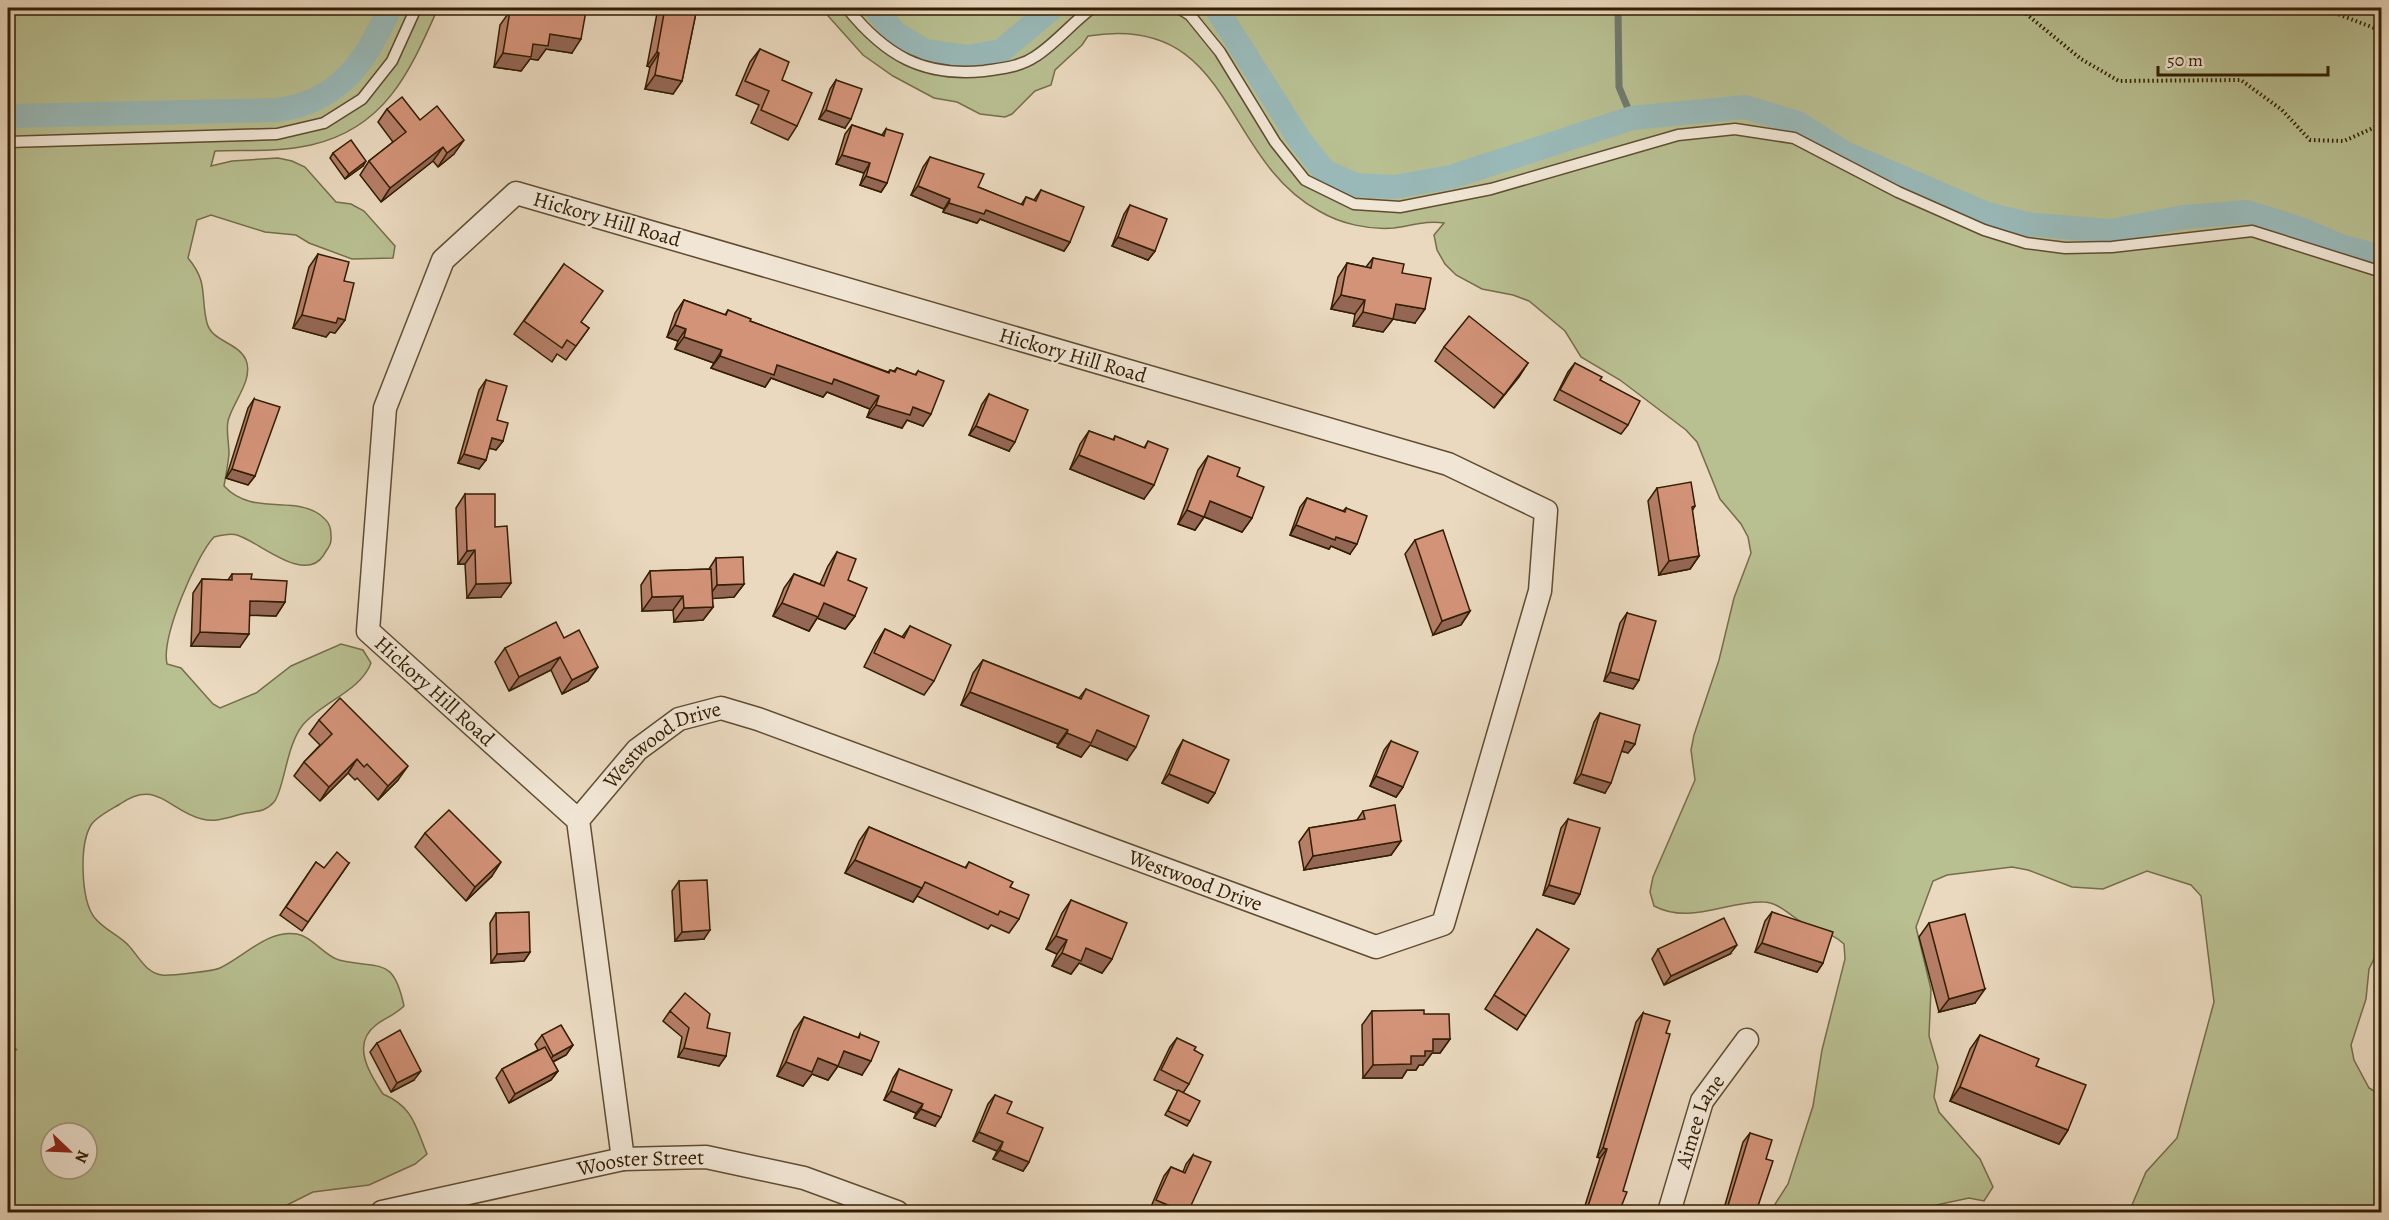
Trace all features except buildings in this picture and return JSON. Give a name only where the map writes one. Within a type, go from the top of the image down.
[{"type":"street","name":"Hickory Hill Road","points":[[578,820],[368,631],[385,408],[443,260],[516,193],[1448,465],[1546,511]]},
{"type":"street","name":"Westwood Drive","points":[[578,820],[637,750],[679,719],[721,708],[770,723],[1376,947],[1443,924],[1540,591],[1546,511]]},
{"type":"street","points":[[578,820],[622,1159]]},
{"type":"street","name":"Aimee Lane","points":[[1668,1212],[1702,1101],[1747,1040]]},
{"type":"street","name":"Wooster Street","points":[[382,1212],[622,1159],[706,1157],[804,1178],[897,1212]]},
{"type":"lane","points":[[8,141],[277,134],[324,123],[362,99],[392,61],[416,8]]},
{"type":"lane","points":[[847,8],[868,34],[900,57],[925,68],[966,73],[1015,67],[1038,55],[1092,8]]},
{"type":"lane","points":[[1179,8],[1190,15],[1220,52],[1275,142],[1305,180],[1354,204],[1400,207],[1491,189],[1678,135],[1735,129],[1794,138],[1898,192],[1984,230],[2026,243],[2065,248],[2112,247],[2252,231],[2298,248],[2382,272]]},
{"type":"path","points":[[2019,8],[2081,59],[2119,81],[2241,80],[2282,110],[2310,140],[2344,141],[2382,124]]},
{"type":"path","points":[[2322,8],[2382,31]]},
{"type":"green space","points":[[8,8],[438,8],[405,75],[377,111],[359,125],[337,137],[311,145],[275,150],[215,151],[211,166],[232,161],[278,158],[305,167],[336,202],[351,204],[364,211],[395,246],[393,258],[352,259],[309,243],[296,235],[265,232],[211,215],[197,220],[188,258],[199,275],[210,329],[242,354],[248,368],[245,383],[228,421],[229,454],[224,486],[235,495],[247,500],[309,509],[325,519],[330,529],[331,539],[323,556],[315,563],[304,565],[281,558],[237,535],[214,537],[198,561],[174,617],[169,635],[167,664],[181,668],[213,704],[220,708],[256,693],[291,666],[341,644],[363,650],[371,663],[358,682],[319,710],[302,726],[292,745],[277,796],[268,808],[224,819],[208,820],[191,815],[154,795],[144,794],[133,797],[104,813],[93,822],[87,834],[83,858],[86,898],[94,917],[125,942],[143,964],[156,974],[182,974],[220,968],[266,940],[286,934],[303,936],[328,955],[339,960],[375,966],[389,972],[400,990],[404,1006],[376,1025],[369,1033],[365,1041],[365,1059],[372,1077],[383,1094],[401,1105],[412,1118],[427,1154],[415,1164],[369,1185],[313,1192],[273,1212],[8,1212],[8,1047],[17,1050],[8,1042]]},
{"type":"green space","points":[[821,8],[2381,8],[2382,943],[2369,969],[2366,999],[2351,1045],[2354,1060],[2369,1088],[2381,1095],[2381,1212],[2129,1212],[2146,1172],[2177,1138],[2214,1002],[2201,896],[2191,885],[2147,871],[2103,889],[2072,887],[2028,870],[2012,867],[1947,875],[1933,881],[1916,927],[1931,989],[1929,1036],[1938,1067],[1934,1097],[1939,1112],[1980,1159],[1993,1187],[1984,1201],[1969,1198],[1904,1212],[1770,1212],[1788,1184],[1813,1106],[1822,1050],[1845,959],[1844,944],[1769,903],[1749,903],[1695,913],[1668,911],[1654,906],[1650,892],[1653,877],[1695,780],[1691,750],[1694,735],[1719,660],[1734,598],[1751,553],[1748,537],[1741,524],[1720,499],[1697,442],[1686,430],[1620,380],[1581,357],[1565,331],[1529,301],[1513,295],[1482,289],[1456,275],[1445,264],[1437,250],[1434,235],[1444,223],[1425,223],[1394,228],[1355,225],[1319,211],[1287,187],[1262,158],[1221,94],[1199,67],[1172,46],[1136,34],[1088,36],[1082,45],[1055,70],[1051,85],[1035,91],[1012,114],[1005,117],[980,114],[957,102],[934,98],[893,76],[863,55]]},
{"type":"waterway","points":[[8,116],[278,110],[300,105],[319,98],[348,76],[371,45],[390,8]]},
{"type":"waterway","points":[[875,8],[894,32],[925,51],[967,57],[1001,51],[1052,8]]},
{"type":"waterway","points":[[1216,8],[1299,139],[1324,171],[1356,185],[1394,187],[1451,177],[1632,118],[1745,107],[1798,123],[1845,153],[1987,214],[2027,224],[2110,231],[2184,217],[2247,212],[2301,229],[2341,246],[2382,257]]},
{"type":"waterway","points":[[1618,8],[1619,87],[1632,118]]}]
